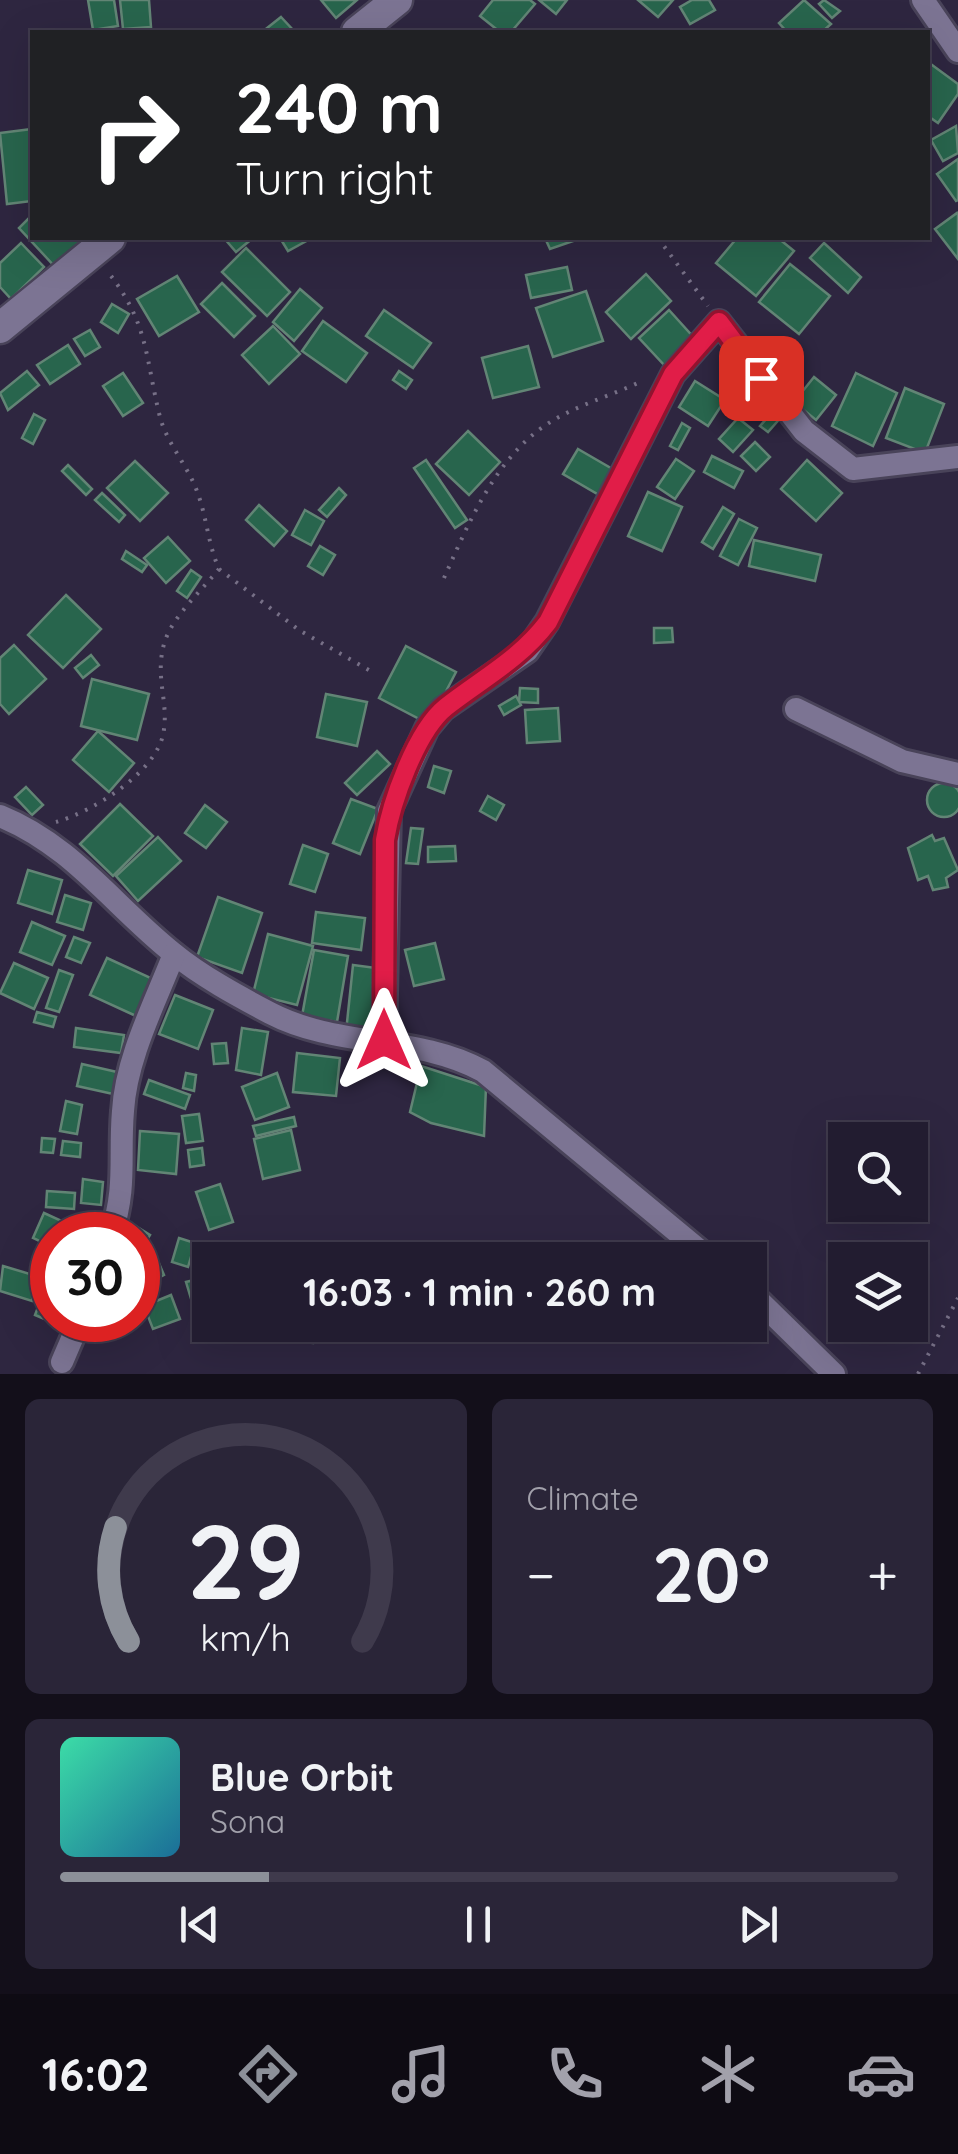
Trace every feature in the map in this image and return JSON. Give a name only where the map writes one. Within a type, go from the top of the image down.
[{"type":"main road","points":[[360,30],[397,0]]},
{"type":"main road","points":[[0,328],[101,245]]},
{"type":"street","points":[[923,0],[958,51]]},
{"type":"street","points":[[384,1040],[385,840],[390,811],[427,728],[443,709],[526,650],[548,622],[620,474],[683,362],[719,322],[804,431],[853,469],[958,457]]},
{"type":"street","points":[[796,708],[902,761],[958,774]]},
{"type":"street","points":[[0,816],[32,829],[78,863],[174,954],[272,1014],[306,1028],[452,1054],[483,1071],[689,1242]]},
{"type":"street","points":[[116,1212],[125,1166],[122,1109],[142,1034],[174,954]]},
{"type":"street","points":[[767,1309],[834,1374]]},
{"type":"street","points":[[62,1362],[71,1342]]},
{"type":"path","points":[[659,240],[719,322]]},
{"type":"path","points":[[101,245],[147,341],[161,420],[199,495],[206,539],[219,569],[299,630],[374,673]]},
{"type":"path","points":[[444,578],[492,479],[519,451],[555,419],[683,362]]},
{"type":"path","points":[[32,829],[78,816],[104,802],[152,758],[164,730],[158,681],[164,640],[219,569]]},
{"type":"path","points":[[918,1374],[958,1298]]},
{"type":"building","points":[[88,0],[114,0],[118,26],[93,30]]},
{"type":"building","points":[[120,0],[149,0],[151,27],[123,29]]},
{"type":"building","points":[[321,0],[357,0],[336,18]]},
{"type":"building","points":[[493,0],[530,0],[535,4],[513,30],[498,30],[480,16]]},
{"type":"building","points":[[539,0],[567,0],[556,14]]},
{"type":"building","points":[[638,0],[673,0],[658,17]]},
{"type":"building","points":[[692,0],[709,0],[715,10],[690,24],[680,7]]},
{"type":"building","points":[[804,0],[831,24],[824,30],[785,30],[779,23]]},
{"type":"building","points":[[824,0],[840,11],[832,18],[819,4]]},
{"type":"building","points":[[281,17],[293,30],[265,30]]},
{"type":"building","points":[[930,63],[958,84],[958,94],[938,123],[930,117]]},
{"type":"building","points":[[956,126],[958,153],[943,161],[931,140]]},
{"type":"building","points":[[30,129],[30,201],[7,204],[0,133]]},
{"type":"building","points":[[958,159],[958,200],[956,201],[937,174]]},
{"type":"building","points":[[958,215],[958,259],[935,229]]},
{"type":"building","points":[[30,217],[30,240],[19,228]]},
{"type":"building","points":[[30,240],[84,243],[57,269]]},
{"type":"building","points":[[226,240],[251,240],[236,252]]},
{"type":"building","points":[[281,240],[308,240],[288,251]]},
{"type":"building","points":[[546,240],[576,240],[550,249]]},
{"type":"building","points":[[735,240],[780,240],[794,251],[756,296],[716,263]]},
{"type":"building","points":[[21,243],[44,267],[11,299],[0,287],[0,263]]},
{"type":"building","points":[[824,243],[861,277],[848,293],[810,258]]},
{"type":"building","points":[[246,248],[290,292],[267,316],[222,272]]},
{"type":"building","points":[[790,264],[830,296],[799,334],[759,302]]},
{"type":"building","points":[[567,267],[572,290],[531,298],[526,275]]},
{"type":"building","points":[[646,274],[671,301],[631,339],[606,312]]},
{"type":"building","points":[[177,276],[199,312],[159,336],[137,299]]},
{"type":"building","points":[[222,283],[255,316],[234,337],[201,304]]},
{"type":"building","points":[[300,289],[322,308],[294,341],[273,322]]},
{"type":"building","points":[[586,291],[603,341],[553,357],[536,308]]},
{"type":"building","points":[[112,304],[129,314],[118,333],[101,322]]},
{"type":"building","points":[[384,310],[431,343],[413,368],[366,336]]},
{"type":"building","points":[[669,310],[696,340],[666,367],[639,338]]},
{"type":"building","points":[[323,321],[367,353],[346,382],[302,351]]},
{"type":"building","points":[[273,326],[300,354],[269,384],[242,355]]},
{"type":"building","points":[[90,330],[100,347],[85,356],[74,339]]},
{"type":"building","points":[[68,345],[80,364],[50,384],[37,365]]},
{"type":"building","points":[[528,346],[539,387],[493,398],[482,358]]},
{"type":"building","points":[[790,364],[801,374],[787,390],[776,381]]},
{"type":"building","points":[[27,371],[39,385],[8,410],[0,393]]},
{"type":"building","points":[[399,371],[412,380],[406,389],[393,380]]},
{"type":"building","points":[[123,373],[143,403],[123,416],[103,386]]},
{"type":"building","points":[[856,373],[897,393],[873,446],[832,426]]},
{"type":"building","points":[[814,377],[836,395],[816,420],[794,402]]},
{"type":"building","points":[[695,381],[725,400],[708,426],[679,407]]},
{"type":"building","points":[[905,388],[944,404],[925,453],[886,438]]},
{"type":"building","points":[[776,408],[783,415],[768,432],[760,426]]},
{"type":"building","points":[[34,414],[45,420],[33,444],[22,438]]},
{"type":"building","points":[[738,418],[753,430],[733,452],[719,439]]},
{"type":"building","points":[[682,423],[690,428],[678,450],[670,446]]},
{"type":"building","points":[[468,431],[500,462],[469,495],[436,464]]},
{"type":"building","points":[[755,442],[770,457],[756,471],[741,456]]},
{"type":"building","points":[[578,449],[621,474],[606,499],[563,474]]},
{"type":"building","points":[[712,456],[743,471],[734,488],[704,472]]},
{"type":"building","points":[[676,459],[694,471],[675,499],[657,487]]},
{"type":"building","points":[[426,460],[467,520],[455,528],[414,468]]},
{"type":"building","points":[[807,460],[842,493],[816,521],[781,489]]},
{"type":"building","points":[[135,461],[168,493],[140,521],[107,488]]},
{"type":"building","points":[[68,465],[92,489],[86,495],[62,471]]},
{"type":"building","points":[[339,488],[346,495],[327,517],[319,510]]},
{"type":"building","points":[[648,492],[682,507],[662,551],[628,536]]},
{"type":"building","points":[[102,493],[125,515],[119,522],[95,500]]},
{"type":"building","points":[[259,505],[287,531],[274,546],[246,520]]},
{"type":"building","points":[[723,507],[734,514],[713,549],[702,542]]},
{"type":"building","points":[[305,510],[324,521],[311,545],[292,535]]},
{"type":"building","points":[[739,519],[757,528],[738,565],[720,556]]},
{"type":"building","points":[[168,537],[190,561],[166,583],[144,558]]},
{"type":"building","points":[[754,540],[821,555],[815,581],[749,566]]},
{"type":"building","points":[[320,546],[335,555],[323,575],[308,566]]},
{"type":"building","points":[[126,551],[147,565],[142,572],[122,559]]},
{"type":"building","points":[[191,570],[201,577],[187,598],[177,591]]},
{"type":"building","points":[[66,595],[101,629],[63,668],[28,635]]},
{"type":"building","points":[[654,628],[672,628],[673,642],[654,643]]},
{"type":"building","points":[[14,645],[46,679],[9,714],[0,704],[0,658]]},
{"type":"building","points":[[406,646],[456,672],[429,724],[379,698]]},
{"type":"building","points":[[91,655],[99,665],[83,678],[75,668]]},
{"type":"building","points":[[92,679],[149,694],[137,740],[81,726]]},
{"type":"building","points":[[520,688],[538,689],[538,703],[519,702]]},
{"type":"building","points":[[326,694],[367,702],[357,746],[317,737]]},
{"type":"building","points":[[516,696],[521,705],[504,715],[499,706]]},
{"type":"building","points":[[558,708],[560,741],[527,743],[525,710]]},
{"type":"building","points":[[98,731],[134,763],[109,792],[73,760]]},
{"type":"building","points":[[377,751],[390,764],[357,795],[345,783]]},
{"type":"building","points":[[434,766],[451,771],[444,793],[428,787]]},
{"type":"building","points":[[944,783],[956,788],[956,812],[944,817],[932,812],[927,800],[932,788]]},
{"type":"building","points":[[26,787],[43,805],[32,815],[15,797]]},
{"type":"building","points":[[488,796],[504,805],[496,820],[480,811]]},
{"type":"building","points":[[351,799],[378,809],[360,854],[333,843]]},
{"type":"building","points":[[120,804],[153,836],[113,876],[80,844]]},
{"type":"building","points":[[205,805],[227,822],[206,848],[185,833]]},
{"type":"building","points":[[411,828],[423,829],[418,864],[406,863]]},
{"type":"building","points":[[932,835],[935,841],[944,838],[958,870],[946,878],[948,887],[933,890],[928,876],[918,880],[908,848]]},
{"type":"building","points":[[158,837],[181,861],[138,901],[116,876]]},
{"type":"building","points":[[303,845],[328,854],[315,892],[290,884]]},
{"type":"building","points":[[455,846],[456,861],[428,862],[428,847]]},
{"type":"building","points":[[28,870],[62,880],[52,914],[18,903]]},
{"type":"building","points":[[65,895],[91,903],[83,930],[57,922]]},
{"type":"building","points":[[218,897],[262,913],[242,973],[197,957]]},
{"type":"building","points":[[316,912],[365,918],[361,950],[312,943]]},
{"type":"building","points":[[32,922],[65,936],[52,965],[20,952]]},
{"type":"building","points":[[268,934],[313,946],[297,1005],[253,994]]},
{"type":"building","points":[[74,937],[90,943],[81,963],[66,957]]},
{"type":"building","points":[[435,943],[444,979],[414,986],[405,950]]},
{"type":"building","points":[[314,950],[348,956],[337,1022],[302,1016]]},
{"type":"building","points":[[107,958],[153,979],[136,1016],[90,995]]},
{"type":"building","points":[[14,963],[48,978],[34,1009],[0,993]]},
{"type":"building","points":[[353,965],[384,969],[376,1036],[346,1032]]},
{"type":"building","points":[[59,970],[73,975],[59,1012],[46,1008]]},
{"type":"building","points":[[175,995],[213,1010],[198,1049],[159,1034]]},
{"type":"building","points":[[37,1012],[56,1017],[53,1027],[34,1022]]},
{"type":"building","points":[[76,1028],[124,1035],[121,1053],[74,1047]]},
{"type":"building","points":[[242,1028],[268,1032],[261,1075],[236,1070]]},
{"type":"building","points":[[226,1043],[228,1063],[214,1064],[212,1044]]},
{"type":"building","points":[[297,1053],[340,1058],[336,1096],[293,1092]]},
{"type":"building","points":[[82,1064],[117,1072],[113,1094],[77,1086]]},
{"type":"building","points":[[421,1066],[486,1087],[484,1136],[431,1123],[410,1112]]},
{"type":"building","points":[[186,1073],[196,1075],[194,1091],[183,1088]]},
{"type":"building","points":[[277,1073],[289,1107],[255,1120],[242,1087]]},
{"type":"building","points":[[149,1080],[190,1095],[185,1109],[144,1094]]},
{"type":"building","points":[[66,1101],[82,1105],[77,1134],[60,1131]]},
{"type":"building","points":[[199,1114],[203,1141],[186,1143],[182,1116]]},
{"type":"building","points":[[294,1117],[296,1126],[256,1136],[253,1126]]},
{"type":"building","points":[[291,1130],[300,1170],[263,1179],[254,1139]]},
{"type":"building","points":[[140,1131],[179,1134],[176,1174],[138,1170]]},
{"type":"building","points":[[42,1138],[55,1139],[53,1153],[41,1152]]},
{"type":"building","points":[[63,1141],[81,1143],[80,1157],[61,1155]]},
{"type":"building","points":[[202,1148],[204,1165],[190,1167],[188,1150]]},
{"type":"building","points":[[83,1179],[103,1182],[101,1205],[81,1203]]},
{"type":"building","points":[[220,1184],[233,1222],[209,1230],[196,1192]]},
{"type":"building","points":[[47,1191],[75,1193],[74,1209],[46,1207]]},
{"type":"building","points":[[179,1238],[192,1242],[188,1267],[172,1262]]},
{"type":"building","points":[[3,1266],[30,1274],[30,1300],[0,1291]]},
{"type":"building","points":[[192,1280],[192,1302],[186,1282]]},
{"type":"building","points":[[171,1295],[180,1319],[160,1326],[160,1299]]},
{"type":"route","points":[[384,1040],[385,840],[390,811],[427,728],[443,709],[526,650],[548,622],[673,374],[719,322],[761,378]]}]
